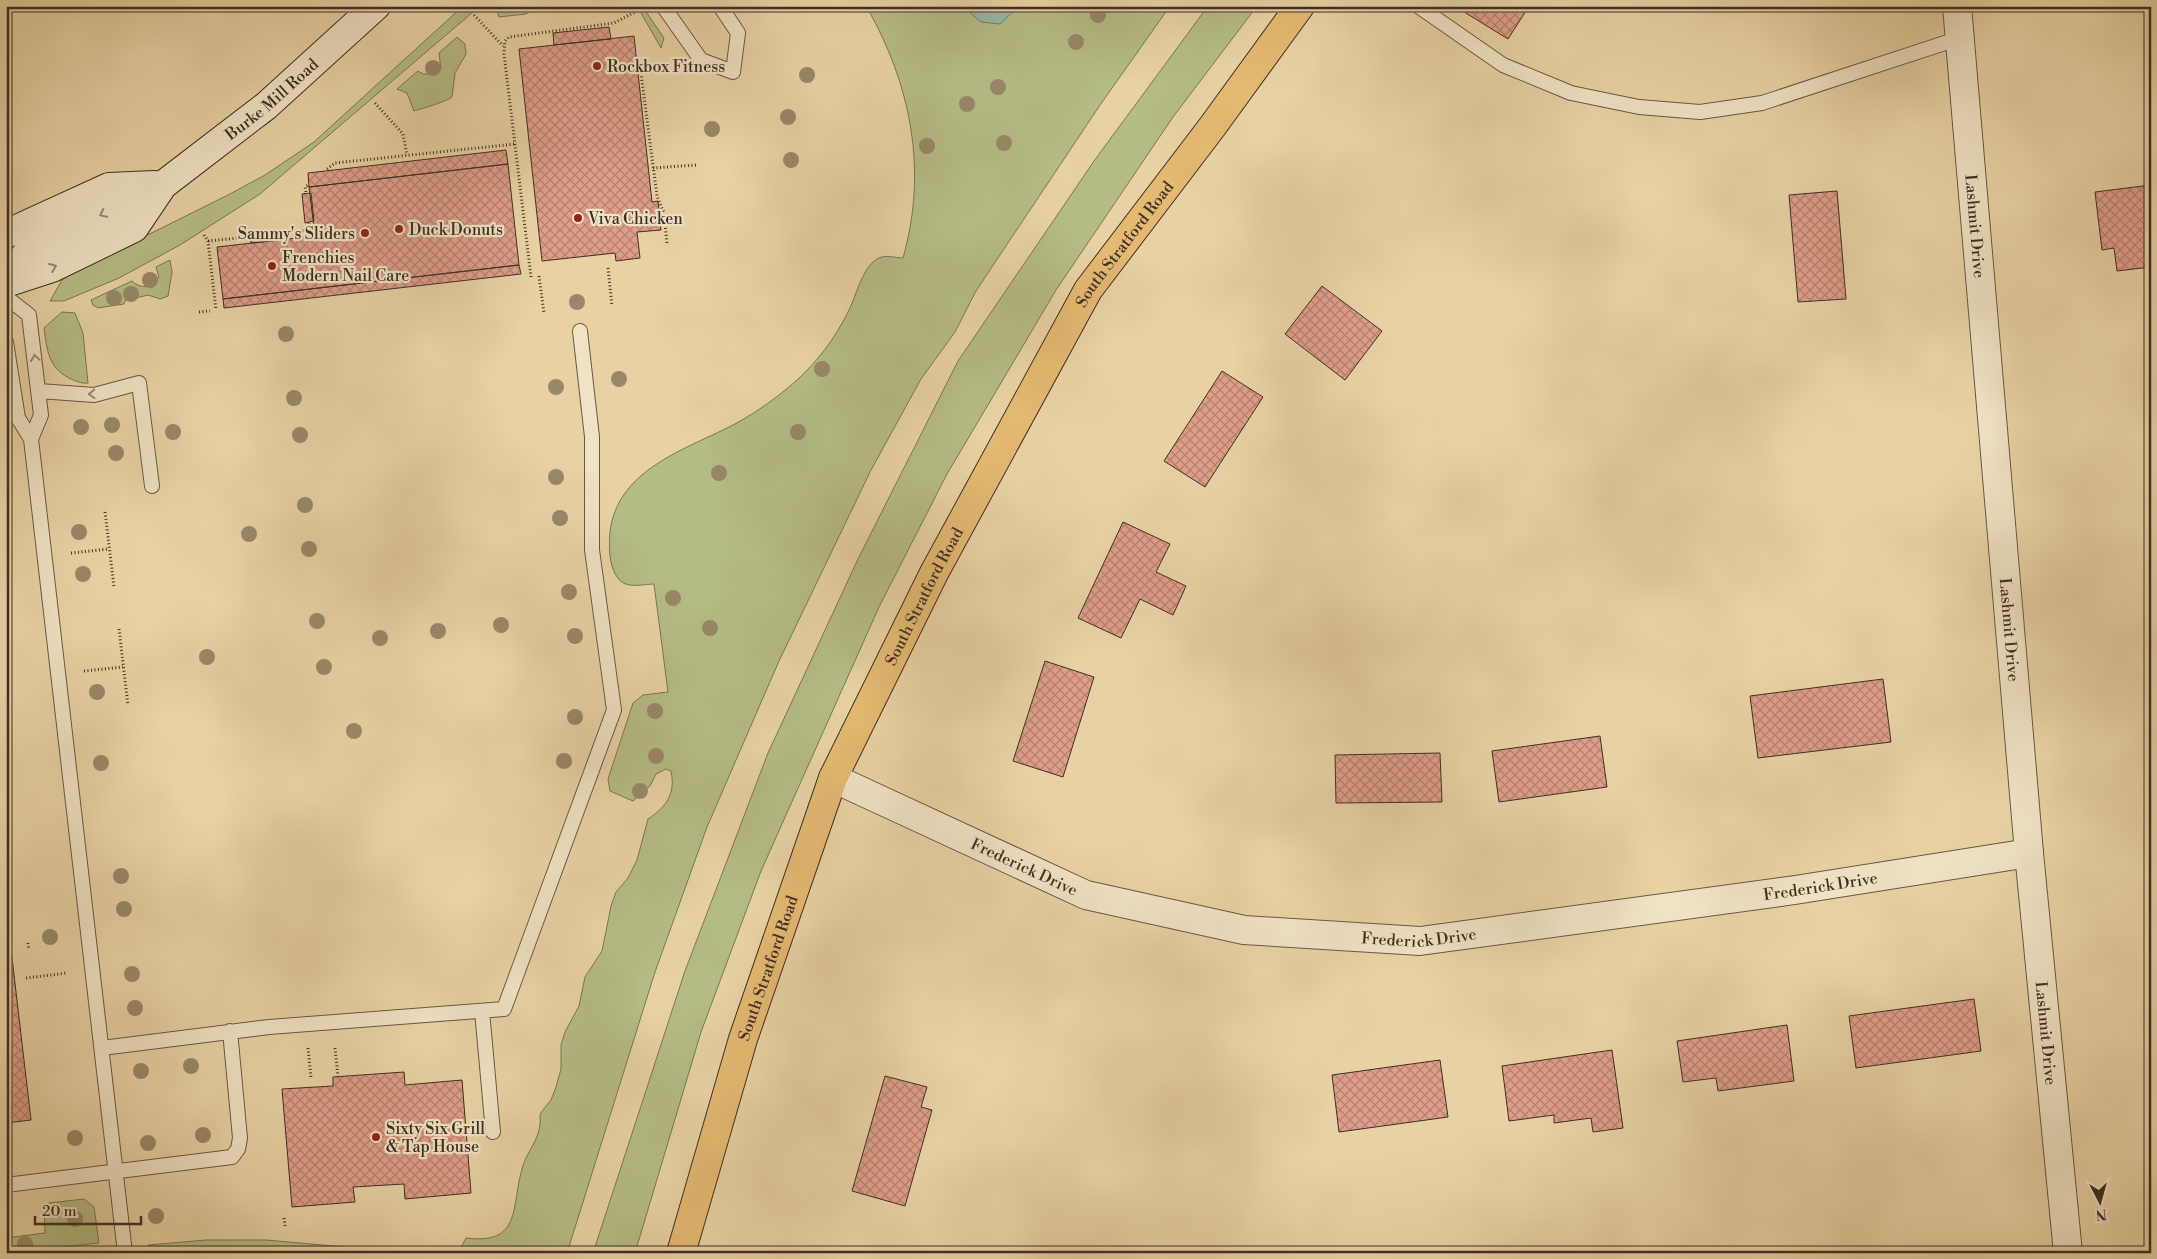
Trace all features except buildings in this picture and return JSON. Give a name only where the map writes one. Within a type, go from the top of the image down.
[{"type":"main road","name":"South Stratford Road","points":[[681,1253],[743,1039],[833,778],[934,573],[1088,290],[1212,127],[1300,6]]},
{"type":"street","name":"Burke Mill Road","points":[[8,295],[52,268],[134,228],[163,185],[266,106],[376,6]]},
{"type":"street","name":"Lashmit Drive","points":[[1957,6],[2029,853],[2068,1253]]},
{"type":"street","points":[[6,234],[109,187],[163,185]]},
{"type":"street","name":"Frederick Drive","points":[[833,778],[1086,895],[1244,930],[1420,941],[1795,890],[2029,853]]},
{"type":"lane","points":[[663,6],[701,60],[733,72],[738,33],[720,6]]},
{"type":"lane","points":[[1418,6],[1504,65],[1572,93],[1640,107],[1700,112],[1762,103],[1960,38]]},
{"type":"lane","points":[[8,295],[29,314],[41,415],[31,439]]},
{"type":"lane","points":[[102,1048],[230,1031],[504,1009],[614,710],[592,550],[592,437],[580,331]]},
{"type":"lane","points":[[6,342],[18,418],[31,439],[125,1253]]},
{"type":"lane","points":[[39,391],[94,396],[139,383],[152,486]]},
{"type":"lane","points":[[482,1011],[493,1132]]},
{"type":"lane","points":[[6,1185],[232,1157],[238,1149],[240,1138],[230,1031]]},
{"type":"path","points":[[530,277],[514,144],[505,41],[509,37],[614,23],[635,12]]},
{"type":"path","points":[[474,15],[504,46]]},
{"type":"path","points":[[640,66],[657,196],[664,213],[667,244]]},
{"type":"path","points":[[375,103],[403,134],[407,155]]},
{"type":"path","points":[[327,169],[335,163],[514,144]]},
{"type":"path","points":[[654,168],[696,165]]},
{"type":"path","points":[[306,192],[305,187],[308,185]]},
{"type":"path","points":[[285,232],[310,230],[309,223]]},
{"type":"path","points":[[204,235],[208,241],[216,310]]},
{"type":"path","points":[[208,241],[249,237]]},
{"type":"path","points":[[608,268],[612,306]]},
{"type":"path","points":[[539,276],[544,313]]},
{"type":"path","points":[[199,312],[210,311]]},
{"type":"path","points":[[105,512],[114,587]]},
{"type":"path","points":[[71,554],[110,549]]},
{"type":"path","points":[[119,629],[128,705]]},
{"type":"path","points":[[84,671],[123,667]]},
{"type":"path","points":[[28,943],[29,950]]},
{"type":"path","points":[[26,978],[68,973]]},
{"type":"path","points":[[335,1042],[338,1076]]},
{"type":"path","points":[[308,1045],[311,1078]]},
{"type":"path","points":[[284,1218],[285,1226]]},
{"type":"green space","points":[[463,6],[480,6],[260,194],[180,245],[119,278],[64,301],[50,301],[62,280],[73,272],[230,194],[265,175],[314,142]]},
{"type":"green space","points":[[495,6],[540,6],[526,14],[499,17]]},
{"type":"green space","points":[[637,6],[642,6],[664,38],[661,48]]},
{"type":"green space","points":[[866,6],[1170,6],[1100,105],[976,291],[955,332],[921,379],[871,470],[779,661],[707,827],[655,972],[567,1253],[458,1253],[466,1238],[484,1239],[497,1236],[511,1220],[522,1169],[539,1130],[540,1114],[551,1100],[556,1087],[561,1069],[561,1045],[565,1032],[579,1006],[585,977],[602,951],[611,906],[616,892],[628,878],[637,860],[648,819],[665,805],[671,793],[671,771],[666,769],[656,774],[650,786],[633,801],[610,791],[608,779],[633,703],[643,695],[668,692],[654,584],[628,585],[619,580],[612,566],[610,532],[615,510],[626,492],[640,477],[657,464],[735,424],[767,404],[797,380],[818,358],[837,332],[871,264],[883,257],[903,258],[914,192],[911,128],[894,66],[882,36]]},
{"type":"green space","points":[[1208,6],[1257,6],[1173,117],[1056,290],[947,474],[879,607],[761,871],[701,1032],[635,1253],[593,1253],[685,971],[768,753],[858,559],[958,361],[1094,161]]},
{"type":"green space","points":[[457,37],[465,44],[466,54],[455,73],[452,97],[414,111],[407,93],[397,89],[418,71],[423,74],[436,74],[441,69],[439,53]]},
{"type":"green space","points":[[170,260],[172,272],[168,296],[160,299],[148,295],[136,298],[129,291],[124,304],[98,308],[93,305],[91,300],[132,281],[142,286],[154,285],[159,277],[156,267]]},
{"type":"green space","points":[[62,312],[75,313],[83,333],[88,383],[76,381],[62,374],[50,357],[44,328]]},
{"type":"green space","points":[[84,1199],[94,1207],[99,1243],[6,1253],[6,1238],[45,1233],[44,1206],[49,1203]]},
{"type":"green space","points":[[206,1240],[266,1240],[413,1253],[154,1253],[148,1245]]},
{"type":"shaded area","points":[[962,6],[1019,6],[1000,24],[981,22]]},
{"type":"place","name":"Rockbox Fitness","points":[[597,66]]},
{"type":"place","name":"Viva Chicken","points":[[578,218]]},
{"type":"place","name":"Duck Donuts","points":[[399,229]]},
{"type":"place","name":"Sammy's Sliders","points":[[365,233]]},
{"type":"place","name":"Frenchies Modern Nail Care","points":[[272,266]]},
{"type":"place","name":"Sixty Six Grill & Tap House","points":[[376,1137]]}]
